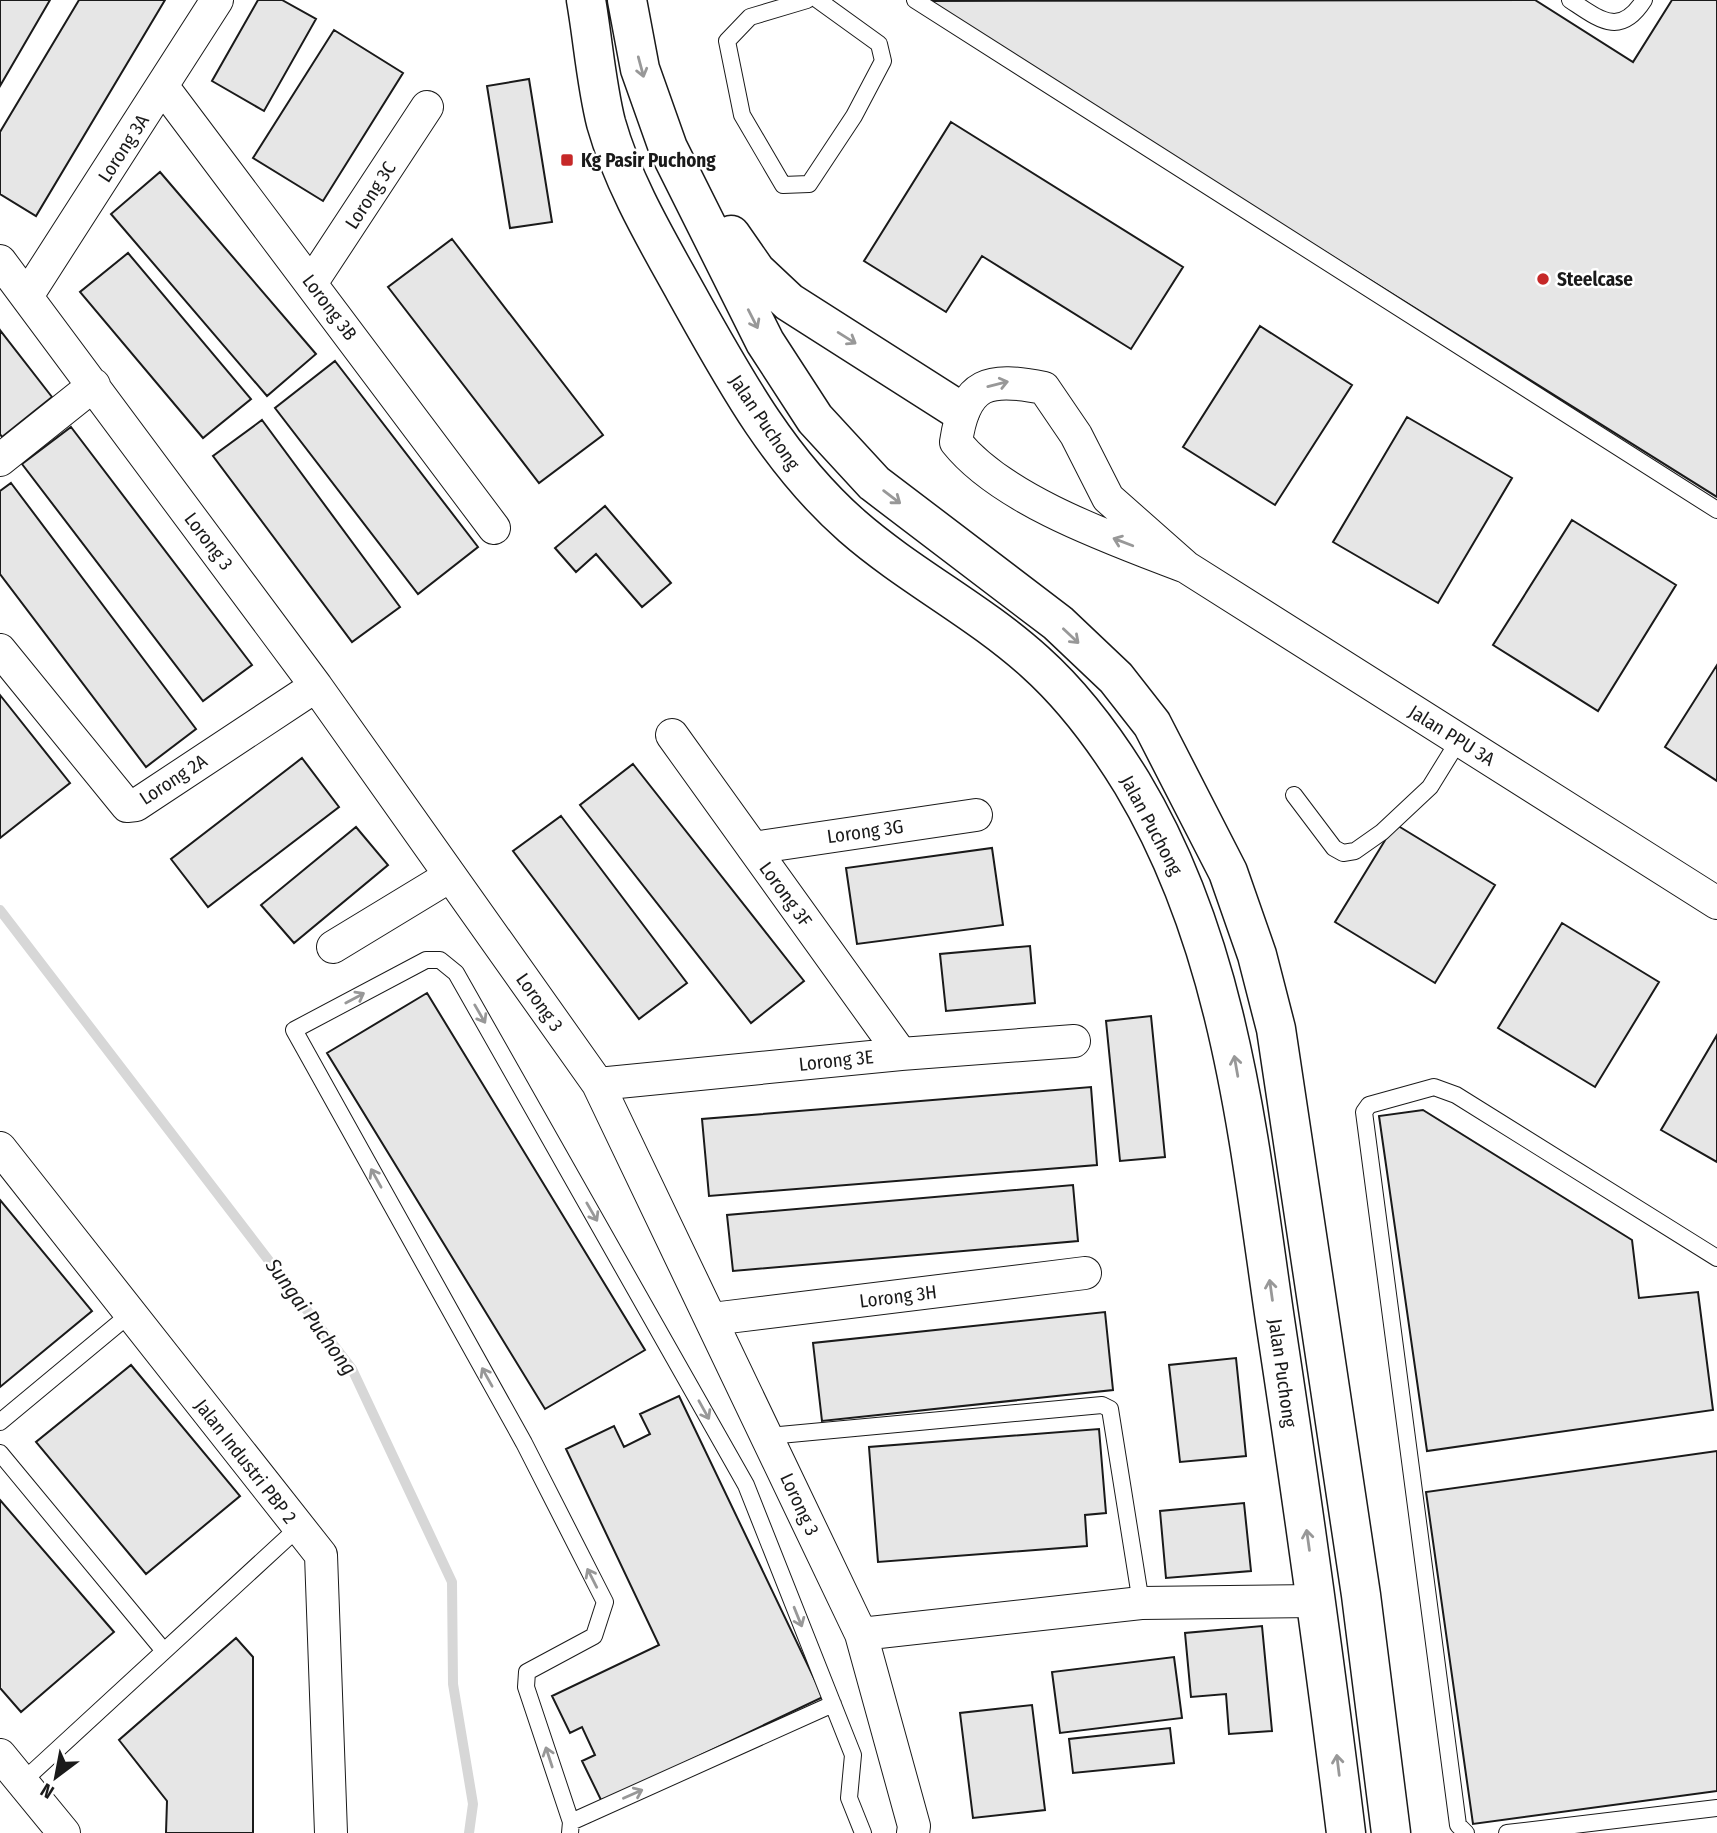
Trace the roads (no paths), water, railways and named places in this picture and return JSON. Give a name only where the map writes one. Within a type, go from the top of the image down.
[{"type":"main road","name":"Jalan Puchong","points":[[586,0],[606,121],[635,201],[746,400],[793,468],[853,528],[1033,660],[1074,702],[1129,778],[1156,825],[1210,957],[1233,1049],[1317,1601],[1346,1833]]},
{"type":"main road","points":[[627,0],[640,69],[668,148],[765,342],[815,419],[874,483],[1058,623],[1116,678],[1152,724],[1228,872],[1256,955],[1276,1029],[1361,1595],[1391,1833]]},
{"type":"main road","points":[[668,148],[756,271],[789,302],[960,411]]},
{"type":"street","name":"Lorong 3A","points":[[27,296],[217,0]]},
{"type":"street","name":"Lorong 3B","points":[[163,87],[312,282],[494,528]]},
{"type":"street","name":"Lorong 3C","points":[[312,282],[428,107]]},
{"type":"street","name":"Lorong 3","points":[[0,261],[316,686],[598,1084],[769,1436],[861,1634],[914,1826],[913,1833]]},
{"type":"street","name":"Jalan PPU 3A","points":[[1186,567],[1100,534],[972,462],[956,442],[960,411],[978,389],[988,386],[1009,381],[1044,388],[1076,435],[1108,498],[1186,567],[1717,903]]},
{"type":"street","points":[[0,460],[94,386]]},
{"type":"street","name":"Lorong 2A","points":[[0,650],[127,806],[136,805],[316,686]]},
{"type":"street","name":"Lorong 3F","points":[[672,735],[901,1054]]},
{"type":"street","name":"Lorong 3G","points":[[753,848],[976,815]]},
{"type":"street","points":[[333,947],[450,876]]},
{"type":"street","name":"Lorong 3E","points":[[598,1084],[901,1054],[1074,1041]]},
{"type":"street","name":"Jalan Industri PBP 2","points":[[0,1148],[321,1555],[331,1833]]},
{"type":"street","name":"Lorong 3H","points":[[712,1319],[1085,1273]]},
{"type":"street","points":[[861,1634],[1142,1603],[1317,1601]]},
{"type":"street","points":[[0,1755],[64,1833]]},
{"type":"lane","points":[[807,0],[750,17],[727,41],[741,115],[783,185],[798,187],[809,184],[854,116],[883,61],[879,44],[818,0]]},
{"type":"lane","points":[[915,0],[1717,510]]},
{"type":"lane","points":[[1570,0],[1605,23],[1619,22],[1636,12],[1644,0]]},
{"type":"lane","points":[[1294,795],[1334,848],[1343,853],[1355,851],[1382,832],[1430,787],[1459,740]]},
{"type":"lane","points":[[833,1704],[570,1827],[526,1687],[527,1672],[594,1636],[605,1602],[524,1443],[294,1030],[426,960],[440,960],[456,973],[746,1485],[833,1704],[853,1755],[849,1798],[863,1833]]},
{"type":"lane","points":[[1466,1833],[1458,1825],[1364,1112],[1369,1105],[1434,1087],[1456,1095],[1717,1258]]},
{"type":"lane","points":[[0,1422],[131,1314]]},
{"type":"lane","points":[[769,1436],[1101,1405],[1111,1409],[1142,1603]]},
{"type":"lane","points":[[0,1453],[164,1651]]},
{"type":"lane","points":[[22,1782],[299,1527]]},
{"type":"lane","points":[[1507,1833],[1717,1808]]},
{"type":"waterway","name":"Sungai Puchong","points":[[0,910],[352,1369],[452,1582],[453,1684],[473,1804],[469,1833]]},
{"type":"place","name":"Kg Pasir Puchong","points":[[567,160]]},
{"type":"place","name":"Steelcase","points":[[1543,279]]}]
